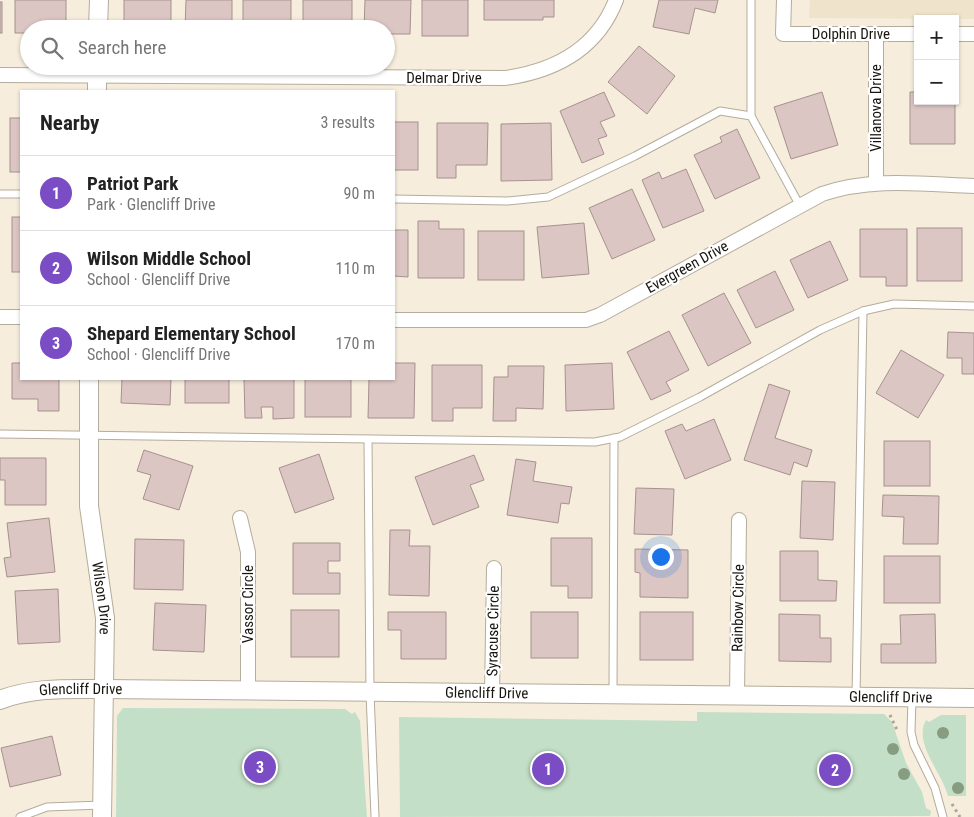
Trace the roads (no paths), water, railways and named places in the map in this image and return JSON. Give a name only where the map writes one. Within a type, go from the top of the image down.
[{"type":"street","points":[[98,0],[98,20]]},
{"type":"street","name":"Delmar Drive","points":[[0,75],[97,78],[505,78],[526,75],[562,62],[578,51],[604,24],[616,0]]},
{"type":"street","name":"Dolphin Drive","points":[[784,0],[784,34],[914,34]]},
{"type":"street","name":"Villanova Drive","points":[[876,34],[876,183]]},
{"type":"street","points":[[959,34],[974,34]]},
{"type":"street","name":"Evergreen Drive","points":[[395,320],[586,320],[600,315],[822,194],[842,187],[876,183],[974,186]]},
{"type":"street","points":[[0,317],[20,317]]},
{"type":"street","name":"Wilson Drive","points":[[89,380],[89,506],[105,618],[102,811]]},
{"type":"street","name":"Vassor Circle","points":[[240,518],[248,552],[248,692]]},
{"type":"street","name":"Rainbow Circle","points":[[737,696],[739,520]]},
{"type":"street","name":"Syracuse Circle","points":[[492,694],[494,568]]},
{"type":"street","name":"Glencliff Drive","points":[[0,700],[12,696],[49,690],[103,689],[248,692],[974,698]]},
{"type":"lane","points":[[751,0],[750,116],[800,206]]},
{"type":"lane","points":[[395,199],[507,201],[548,197],[635,156],[720,111],[750,116]]},
{"type":"lane","points":[[0,194],[20,194]]},
{"type":"lane","points":[[0,434],[595,442],[614,438],[700,397],[820,330],[864,311],[894,304],[974,306]]},
{"type":"lane","points":[[856,697],[864,311]]},
{"type":"lane","points":[[613,695],[614,438]]},
{"type":"lane","points":[[368,439],[370,693],[375,817]]},
{"type":"lane","points":[[912,698],[911,732],[914,745],[935,788],[943,817]]},
{"type":"lane","points":[[20,817],[47,807],[102,811]]},
{"type":"place","name":"Shepard Elementary School","points":[[260,767]]},
{"type":"place","name":"Patriot Park","points":[[548,769]]},
{"type":"place","name":"Wilson Middle School","points":[[835,770]]}]
